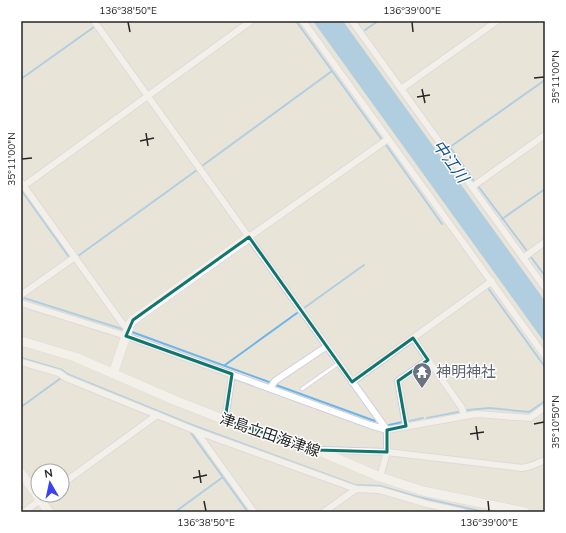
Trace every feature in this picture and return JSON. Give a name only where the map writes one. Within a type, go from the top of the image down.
[{"type":"main road","points":[[113,374],[127,332],[133,320],[249,238]]},
{"type":"main road","name":"津島立田海津線","points":[[21,341],[75,357],[174,400],[225,420],[317,450],[380,477],[423,491],[525,512]]},
{"type":"main road","points":[[21,473],[30,483]]},
{"type":"street","points":[[94,21],[387,430],[387,452],[380,477]]},
{"type":"street","points":[[127,332],[75,257],[22,185],[251,21]]},
{"type":"street","points":[[303,21],[545,356]]},
{"type":"street","points":[[352,21],[545,288]]},
{"type":"street","points":[[401,89],[497,21]]},
{"type":"street","points":[[472,187],[545,135]]},
{"type":"street","points":[[249,238],[388,139]]},
{"type":"street","points":[[523,258],[545,242]]},
{"type":"street","points":[[21,295],[75,257]]},
{"type":"street","points":[[352,382],[492,281]]},
{"type":"street","points":[[21,303],[127,332],[232,374],[387,430],[476,414],[530,418],[545,407]]},
{"type":"street","points":[[413,338],[462,408],[464,416]]},
{"type":"street","points":[[270,388],[274,381],[327,346]]},
{"type":"street","points":[[406,426],[398,381],[428,360]]},
{"type":"street","points":[[21,362],[59,374],[196,431],[356,489],[380,490],[427,504],[463,512]]},
{"type":"street","points":[[225,420],[232,374]]},
{"type":"street","points":[[70,478],[157,415]]},
{"type":"street","points":[[196,431],[254,512]]},
{"type":"street","points":[[317,450],[387,452],[522,468],[545,460]]},
{"type":"street","points":[[324,512],[356,489]]},
{"type":"street","points":[[24,512],[37,503]]},
{"type":"lane","points":[[302,389],[339,363]]},
{"type":"highlighted area","points":[[249,237],[352,382],[413,338],[428,360],[398,381],[406,426],[387,430],[387,452],[317,450],[225,420],[232,374],[126,336],[133,320]]},
{"type":"water","points":[[313,21],[343,21],[545,301],[545,343]]},
{"type":"waterway","points":[[296,21],[382,140]]},
{"type":"waterway","points":[[365,30],[378,21]]},
{"type":"waterway","points":[[21,79],[94,27]]},
{"type":"waterway","points":[[202,166],[332,71]]},
{"type":"waterway","name":"中江川","points":[[474,181],[450,147],[545,80]]},
{"type":"waterway","points":[[386,145],[442,224]]},
{"type":"waterway","points":[[78,256],[197,170]]},
{"type":"waterway","points":[[478,186],[527,251]]},
{"type":"waterway","points":[[502,219],[545,189]]},
{"type":"waterway","points":[[22,191],[69,257]]},
{"type":"waterway","points":[[531,257],[545,276]]},
{"type":"waterway","points":[[304,308],[364,265]]},
{"type":"waterway","points":[[488,288],[545,367]]},
{"type":"waterway","points":[[25,295],[24,298],[122,329]]},
{"type":"waterway","points":[[225,365],[297,313]]},
{"type":"waterway","points":[[132,332],[269,382]]},
{"type":"waterway","points":[[21,358],[62,370],[67,374],[192,425],[355,485],[380,486],[418,497],[484,512]]},
{"type":"waterway","points":[[21,407],[61,378]]},
{"type":"waterway","points":[[276,385],[375,421]]},
{"type":"waterway","points":[[467,410],[489,408],[529,412],[545,401]]},
{"type":"waterway","points":[[427,418],[458,412]]},
{"type":"waterway","points":[[409,421],[423,418]]},
{"type":"waterway","points":[[389,425],[403,422]]},
{"type":"waterway","points":[[191,433],[248,512]]},
{"type":"waterway","points":[[175,512],[223,477]]},
{"type":"place","name":"神明神社","points":[[422,389]]}]
